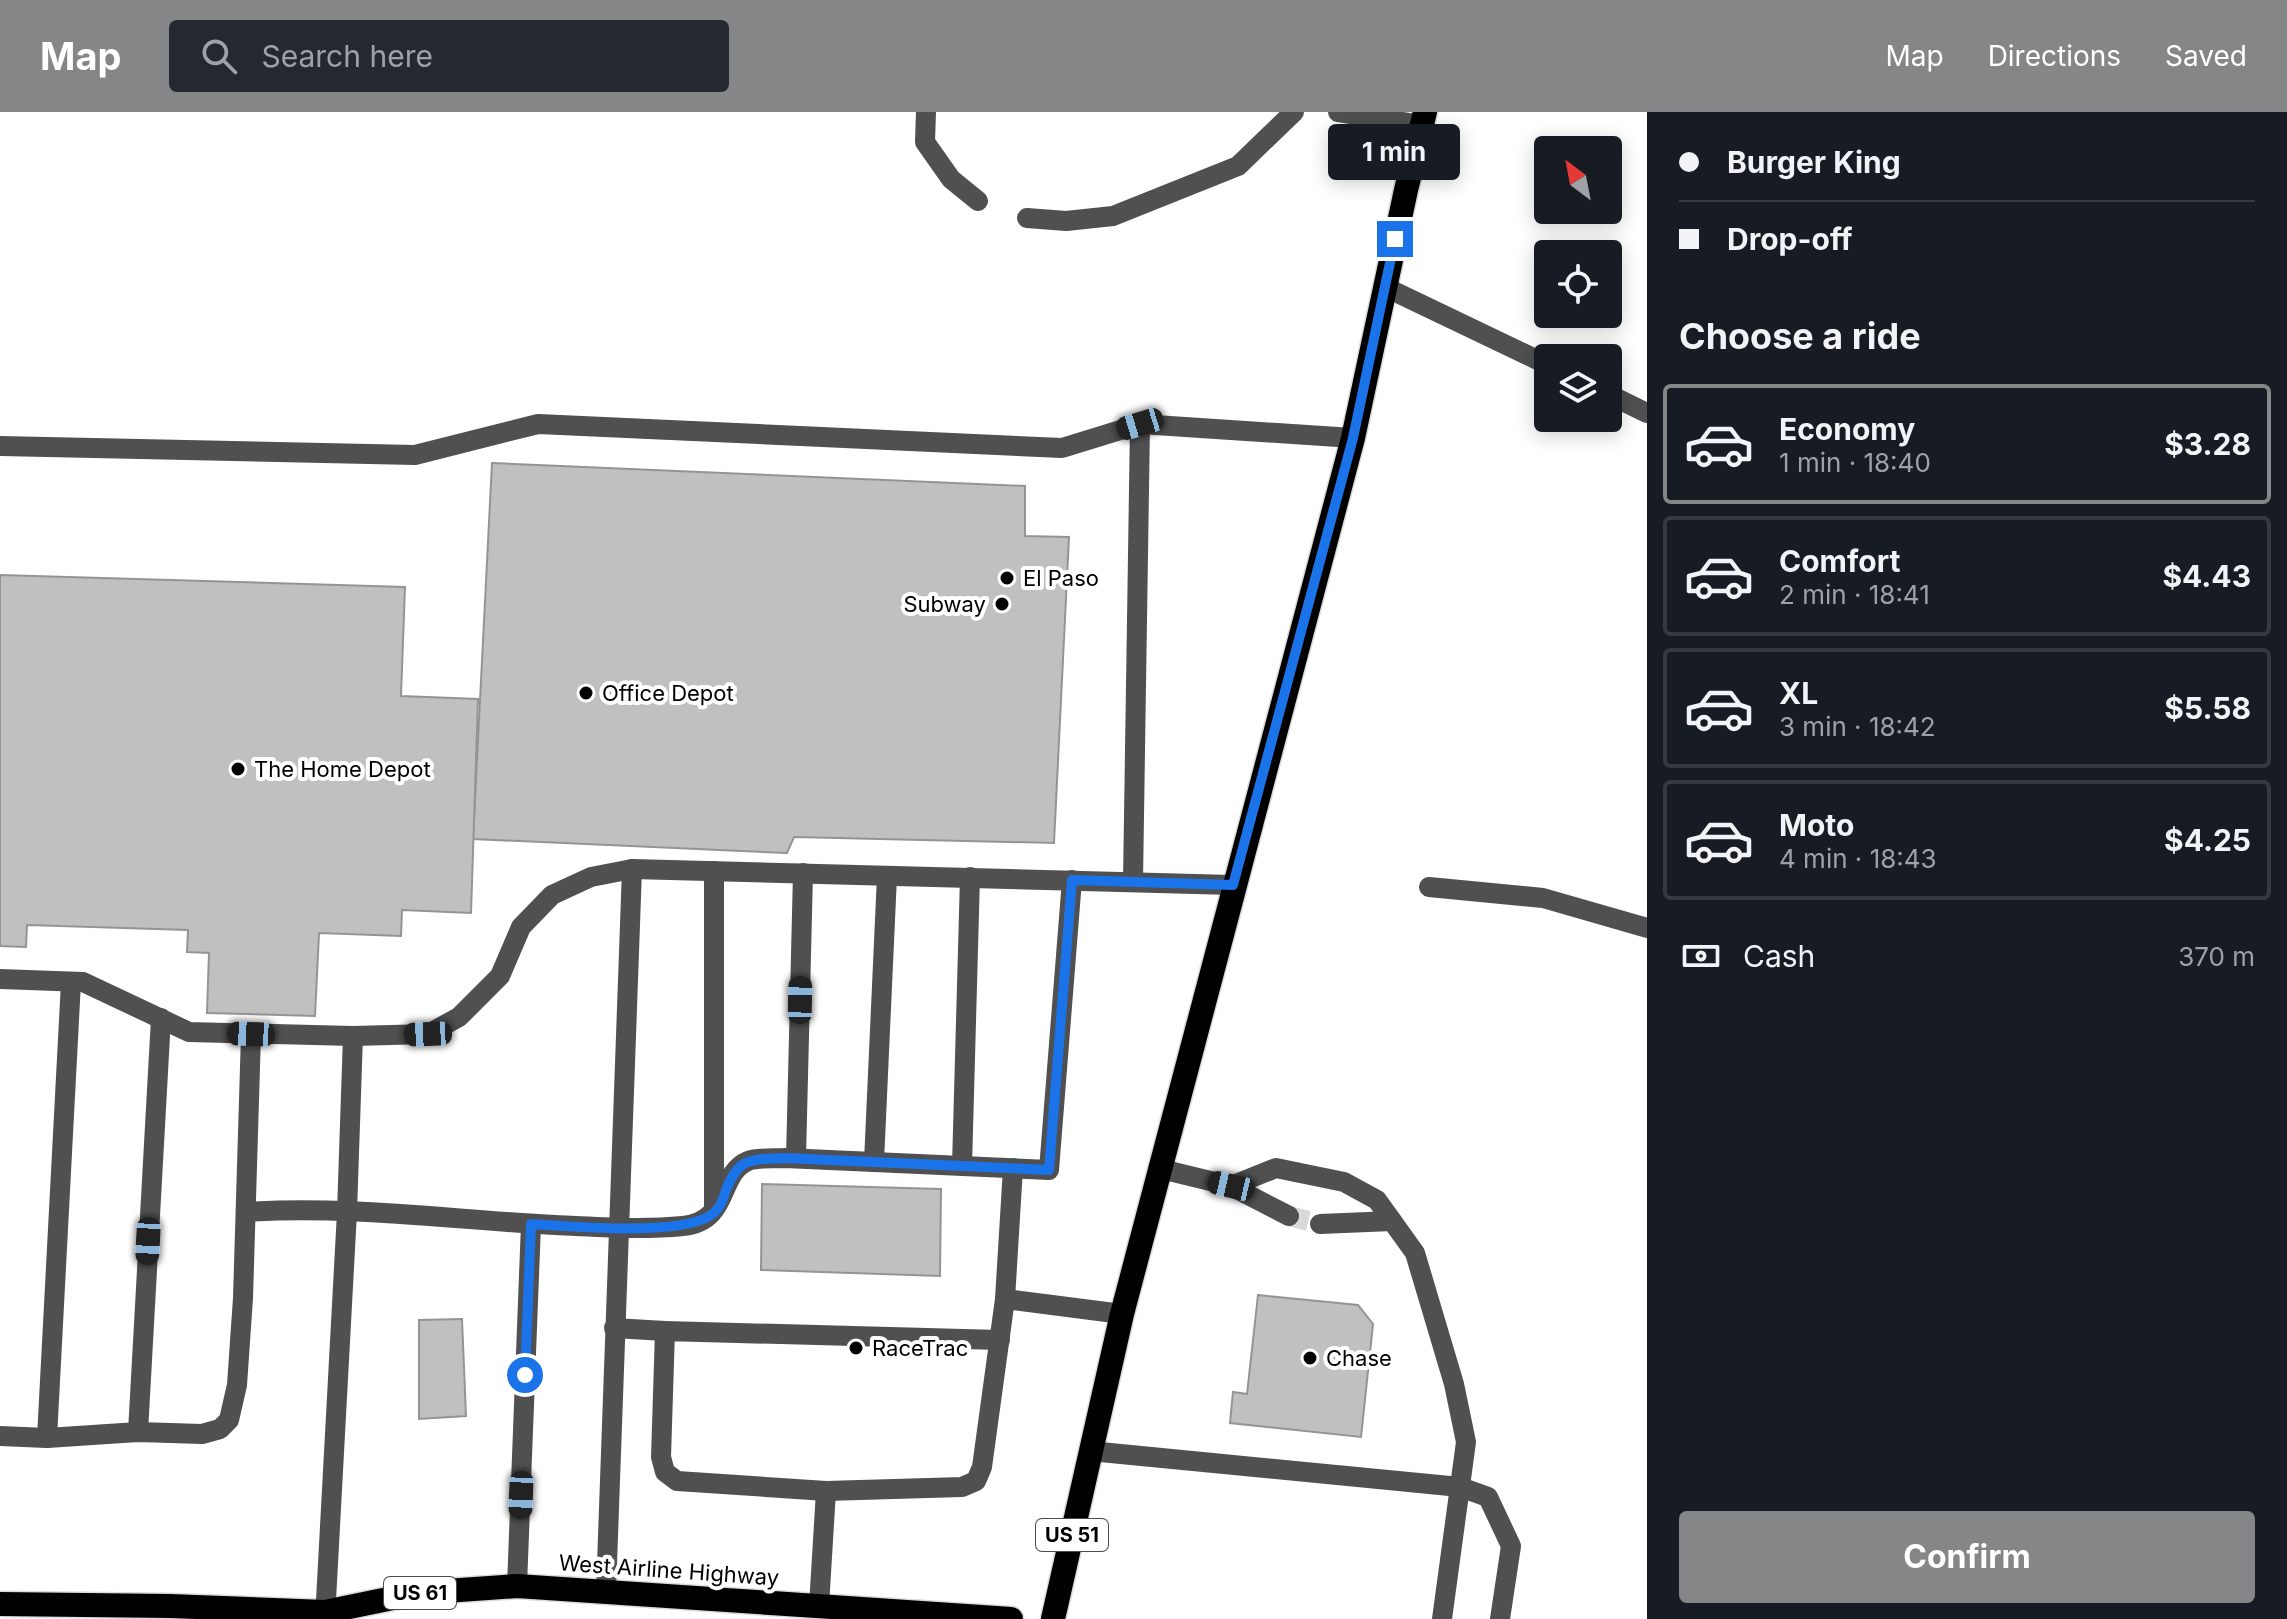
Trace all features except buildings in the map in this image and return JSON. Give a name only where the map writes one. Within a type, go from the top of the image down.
[{"type":"highway","name":"US 51","points":[[1053,1619],[1122,1314],[1353,438],[1424,118]]},
{"type":"highway","name":"West Airline Highway","points":[[3,1609],[331,1617],[417,1593],[517,1586],[1011,1619]]},
{"type":"street","points":[[926,112],[925,142],[951,179],[978,201]]},
{"type":"street","points":[[1027,218],[1066,221],[1113,216],[1238,166],[1294,112]]},
{"type":"street","points":[[1338,112],[1424,118]]},
{"type":"street","points":[[1385,287],[1534,358]]},
{"type":"street","points":[[1622,401],[1647,413]]},
{"type":"street","points":[[0,446],[415,455],[538,424],[1062,448],[1140,424],[1353,438]]},
{"type":"street","points":[[1133,882],[1140,424]]},
{"type":"street","points":[[0,979],[83,982],[189,1032],[353,1036],[428,1034],[459,1017],[500,976],[521,927],[552,895],[591,877],[632,869],[1233,885]]},
{"type":"street","points":[[606,1592],[632,869]]},
{"type":"street","points":[[714,871],[714,1213]]},
{"type":"street","points":[[796,1158],[803,873]]},
{"type":"street","points":[[874,1162],[887,876]]},
{"type":"street","points":[[962,1166],[970,877]]},
{"type":"street","points":[[246,1212],[347,1212],[618,1228],[688,1225],[714,1213],[733,1173],[749,1160],[796,1158],[1049,1170],[1072,880]]},
{"type":"street","points":[[1429,887],[1543,898],[1647,928]]},
{"type":"street","points":[[47,1438],[71,982]]},
{"type":"street","points":[[138,1432],[161,1018]]},
{"type":"street","points":[[0,1436],[47,1438],[138,1432],[202,1434],[220,1429],[229,1420],[237,1385],[251,1034]]},
{"type":"street","points":[[331,1617],[353,1036]]},
{"type":"street","points":[[665,1331],[661,1457],[665,1472],[677,1481],[826,1491],[962,1487],[976,1481],[982,1467],[1005,1299],[1013,1168]]},
{"type":"street","points":[[1231,1186],[1276,1168],[1344,1182],[1377,1200],[1415,1253],[1454,1384],[1466,1442],[1442,1619]]},
{"type":"street","points":[[1161,1169],[1231,1186],[1289,1216]]},
{"type":"street","points":[[1320,1224],[1392,1221]]},
{"type":"street","points":[[517,1586],[531,1224]]},
{"type":"street","points":[[1005,1299],[1122,1314]]},
{"type":"street","points":[[614,1328],[1000,1340]]},
{"type":"street","points":[[1090,1451],[1460,1487],[1488,1497],[1511,1546],[1500,1619]]},
{"type":"street","points":[[819,1606],[826,1491]]},
{"type":"tunnel","points":[[1289,1216],[1320,1224]]},
{"type":"place","name":"El Paso","points":[[1007,578]]},
{"type":"place","name":"Subway","points":[[1002,604]]},
{"type":"place","name":"Office Depot","points":[[586,693]]},
{"type":"place","name":"The Home Depot","points":[[238,769]]},
{"type":"place","name":"RaceTrac","points":[[856,1348]]},
{"type":"place","name":"Chase","points":[[1310,1358]]},
{"type":"route","points":[[525,1375],[531,1224],[618,1228],[688,1225],[714,1213],[733,1173],[749,1160],[785,1158],[1049,1170],[1072,880],[1233,885],[1353,438],[1395,239]]}]
